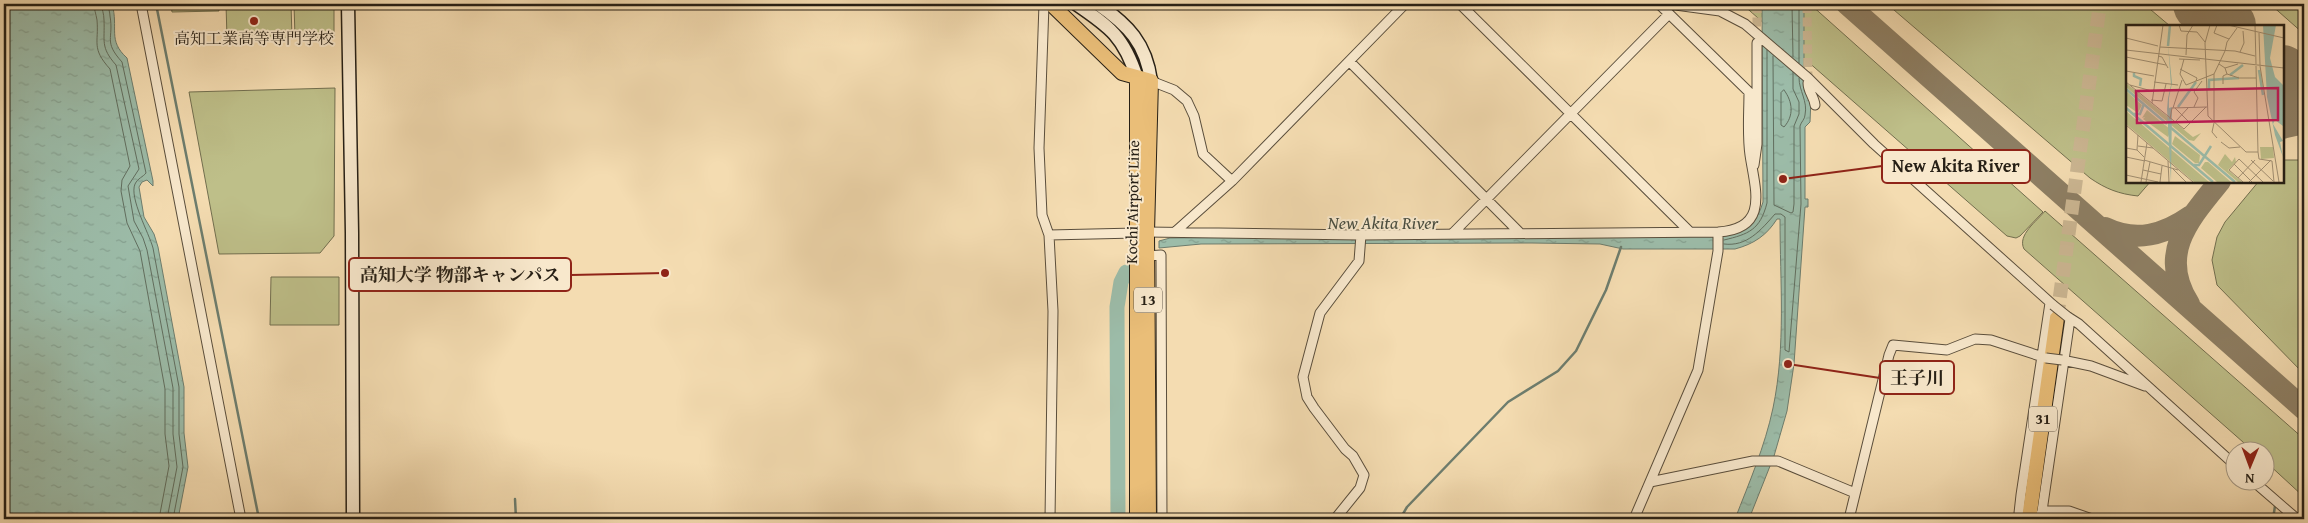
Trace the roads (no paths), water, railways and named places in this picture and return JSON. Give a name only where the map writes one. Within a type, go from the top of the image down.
[{"type":"main road","points":[[1051,4],[1122,73],[1151,81]]},
{"type":"main road","name":"Kochi Airport Line","points":[[1137,78],[1142,232],[1147,256],[1149,519]]},
{"type":"main road","name":"Kochi Airport Line","points":[[1138,519],[1142,232],[1151,81]]},
{"type":"main road","name":"31","points":[[2029,519],[2060,313]]},
{"type":"street","points":[[141,4],[241,519]]},
{"type":"street","points":[[348,4],[352,233],[353,519]]},
{"type":"street","points":[[1044,4],[1039,148],[1042,215],[1049,235],[1053,311],[1050,519]]},
{"type":"street","points":[[1076,4],[1120,39],[1126,48],[1137,78]]},
{"type":"street","points":[[1098,4],[1115,16],[1140,43],[1149,65],[1151,81],[1174,90],[1187,100],[1194,116],[1203,154],[1232,181]]},
{"type":"street","points":[[1176,231],[1232,181],[1405,4]]},
{"type":"street","points":[[1460,4],[1690,232]]},
{"type":"street","points":[[1049,235],[1176,231],[1361,235],[1718,233],[1742,227],[1752,216],[1756,201],[1753,170],[1749,154],[1749,92],[1659,4]]},
{"type":"street","points":[[1668,4],[1720,11],[1745,24],[1808,78],[1874,144],[2060,313],[2079,324],[2226,457]]},
{"type":"street","points":[[1452,234],[1669,14]]},
{"type":"street","points":[[1753,170],[1757,144],[1757,43]]},
{"type":"street","points":[[1350,62],[1520,233]]},
{"type":"street","points":[[1808,83],[1808,90],[1814,99],[1815,105]]},
{"type":"street","points":[[1634,519],[1698,370],[1718,251],[1718,233]]},
{"type":"street","points":[[1335,519],[1360,488],[1364,475],[1353,456],[1345,449],[1307,397],[1304,377],[1320,313],[1359,261],[1361,235]]},
{"type":"street","points":[[1147,256],[1161,255],[1162,519]]},
{"type":"street","points":[[2022,519],[2019,514],[2021,495],[2044,357],[2060,313]]},
{"type":"street","points":[[2060,313],[2063,360],[2041,515],[2069,511],[2092,519]]},
{"type":"street","points":[[1849,519],[1889,355],[1894,345],[1947,350],[1975,339],[1991,340],[2044,357],[2091,366],[2151,389]]},
{"type":"street","points":[[1650,482],[1753,461],[1778,462],[1855,493]]},
{"type":"street","points":[[2264,490],[2297,519]]},
{"type":"water","points":[[4,4],[57,4],[59,6],[61,4],[112,4],[115,39],[117,45],[127,58],[153,181],[153,186],[147,180],[142,182],[139,187],[144,217],[154,234],[158,247],[184,387],[184,433],[188,467],[178,519],[4,519]]},
{"type":"water","points":[[1762,4],[1804,4],[1804,86],[1811,99],[1810,122],[1805,127],[1805,199],[1808,199],[1808,207],[1805,207],[1794,364],[1787,411],[1774,456],[1749,519],[1735,519],[1770,422],[1780,361],[1780,219],[1777,219],[1769,230],[1759,238],[1735,249],[1623,249],[1600,244],[1532,243],[1201,244],[1159,248],[1159,241],[1170,238],[1733,233],[1744,229],[1756,218],[1763,202]]},
{"type":"waterway","points":[[156,4],[259,519]]},
{"type":"waterway","points":[[1400,519],[1407,507],[1508,402],[1558,371],[1576,351],[1606,290],[1621,247]]},
{"type":"waterway","name":"New Akita River","points":[[1118,519],[1117,307],[1121,282],[1126,272]]},
{"type":"waterway","points":[[515,499],[516,519]]},
{"type":"waterway","points":[[2273,519],[2275,506]]},
{"type":"tunnel","points":[[1757,4],[1757,40]]},
{"type":"tunnel","points":[[1807,4],[1808,83]]},
{"type":"tunnel","points":[[2057,318],[2100,4]]},
{"type":"place","name":"高知工業高等専門学校","points":[[254,21]]},
{"type":"place","name":"New Akita River","points":[[1783,179]]},
{"type":"place","name":"高知大学 物部キャンパス","points":[[665,273]]},
{"type":"place","name":"王子川","points":[[1788,364]]}]
